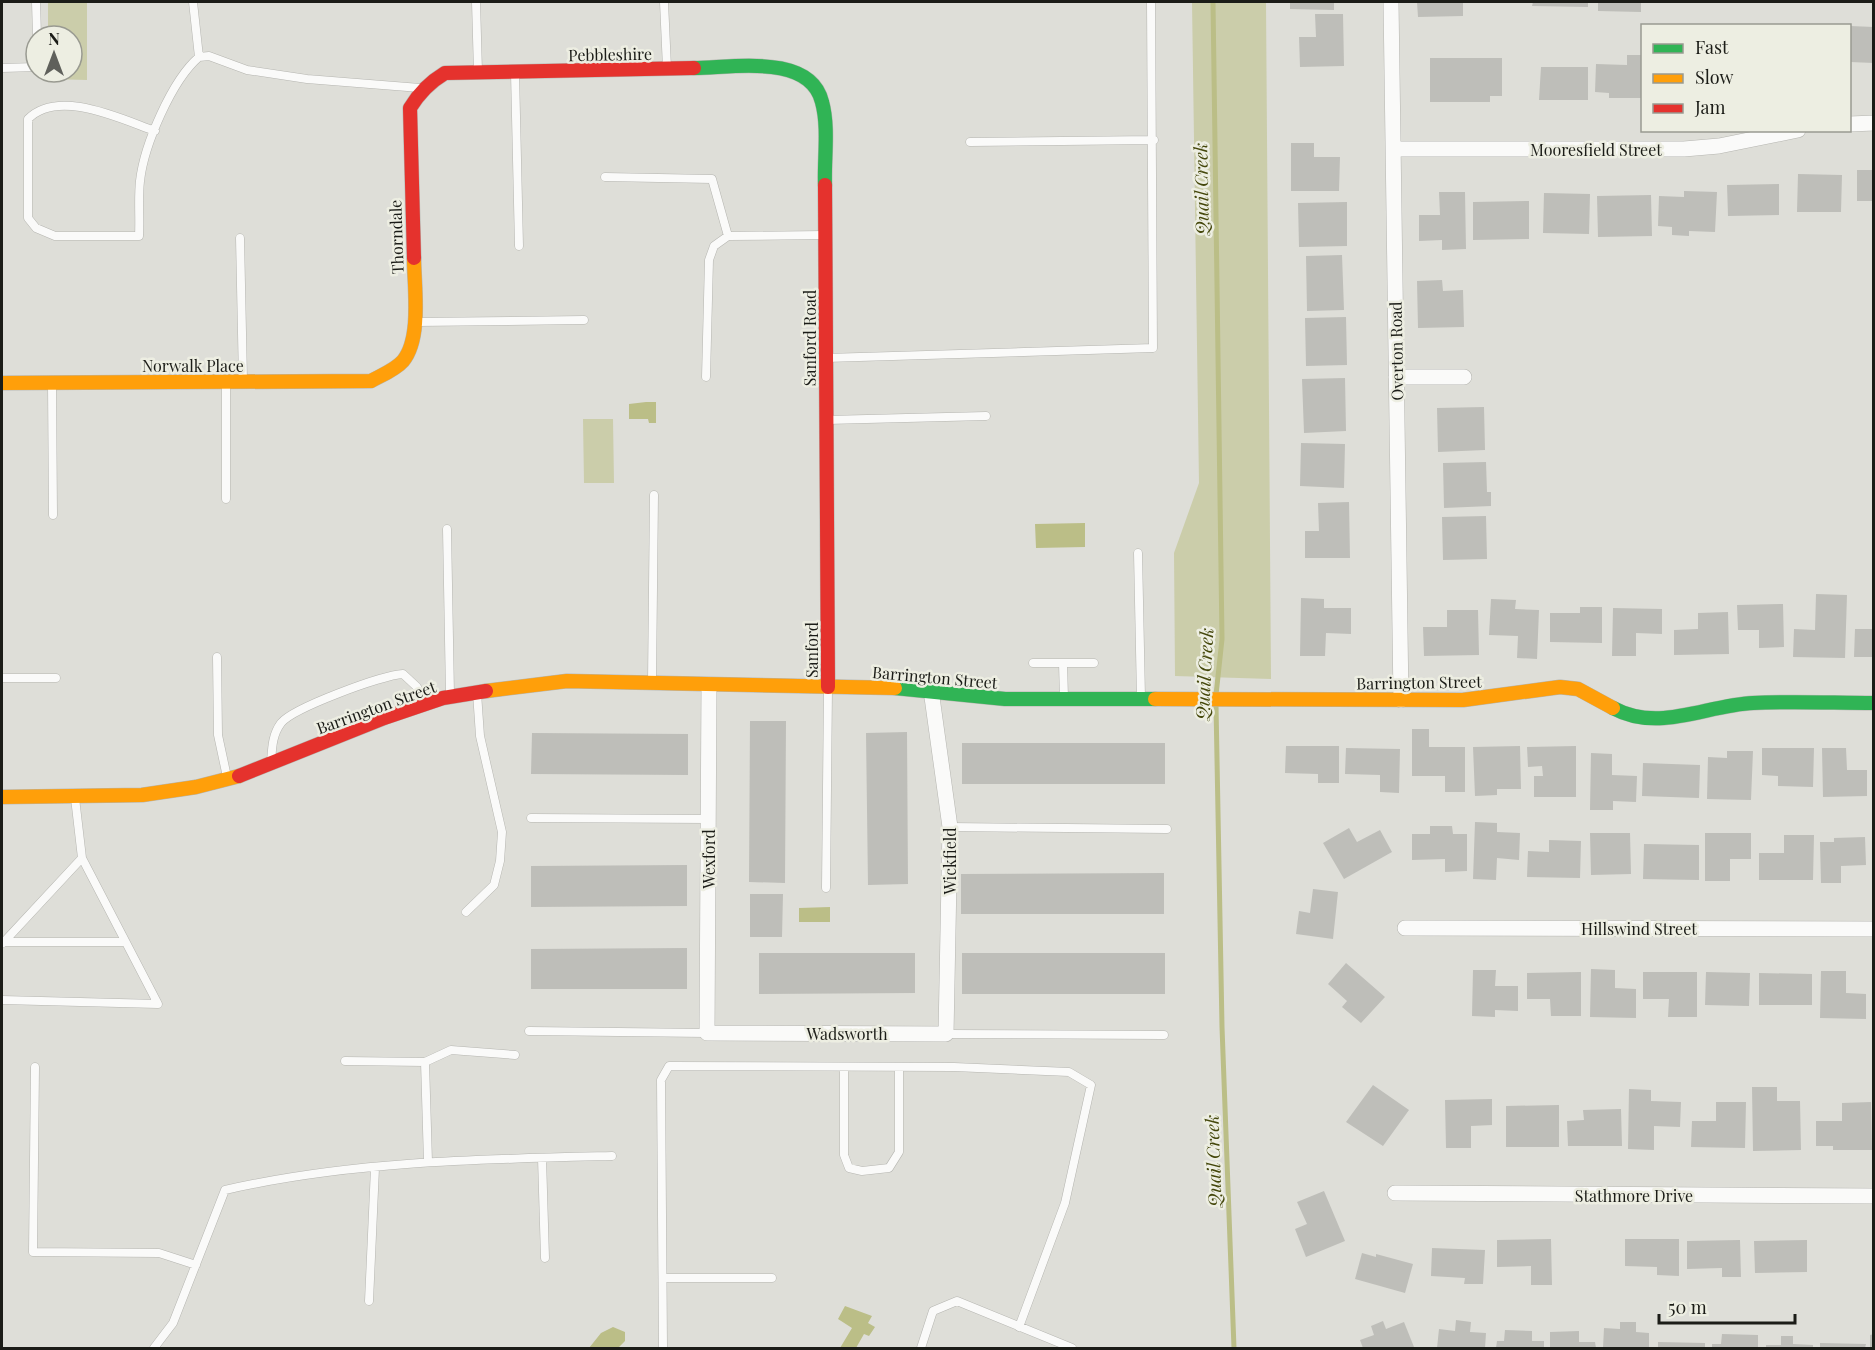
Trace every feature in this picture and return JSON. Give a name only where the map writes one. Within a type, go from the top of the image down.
[{"type":"street","name":"Overton Road","points":[[1391,2],[1401,700]]},
{"type":"street","name":"Pebbleshire","points":[[424,88],[445,73],[776,67],[801,71]]},
{"type":"street","name":"Sanford Road","points":[[801,71],[810,79],[822,100],[827,614]]},
{"type":"street","name":"Thorndale","points":[[383,375],[404,363],[410,352],[415,322],[409,123],[410,108],[424,88]]},
{"type":"street","points":[[1851,124],[1874,123]]},
{"type":"street","name":"Mooresfield Street","points":[[1394,149],[1684,149],[1719,146],[1788,132]]},
{"type":"street","name":"Norwalk Place","points":[[2,382],[371,381],[383,375]]},
{"type":"street","points":[[1396,377],[1464,377]]},
{"type":"street","name":"Sanford","points":[[827,614],[828,687]]},
{"type":"street","name":"Barrington Street","points":[[2,797],[75,798],[142,795],[196,787],[270,765],[384,718],[450,697],[567,681],[931,690],[996,698],[1064,699],[1463,700],[1560,687],[1578,689],[1620,712],[1642,719],[1667,719],[1751,703],[1874,704]]},
{"type":"street","name":"Wexford","points":[[707,1033],[709,685]]},
{"type":"street","name":"Wickfield","points":[[931,690],[950,827],[946,1034]]},
{"type":"street","name":"Hillswind Street","points":[[1406,928],[1874,929]]},
{"type":"street","name":"Wadsworth","points":[[707,1033],[946,1034]]},
{"type":"street","name":"Stathmore Drive","points":[[1395,1194],[1874,1196]]},
{"type":"lane","points":[[36,2],[37,24]]},
{"type":"lane","points":[[155,131],[88,108],[52,106],[37,110],[28,119],[28,218],[36,228],[55,236],[140,236],[140,181],[144,160],[178,81],[199,57],[193,2]]},
{"type":"lane","points":[[476,2],[478,73]]},
{"type":"lane","points":[[664,2],[667,69]]},
{"type":"lane","points":[[825,358],[1153,348],[1154,140],[1151,2]]},
{"type":"lane","points":[[199,57],[216,58],[248,70],[306,79],[424,88]]},
{"type":"lane","points":[[2,68],[24,67]]},
{"type":"lane","points":[[515,72],[519,246]]},
{"type":"lane","points":[[970,142],[1154,140]]},
{"type":"lane","points":[[605,177],[712,179],[728,236]]},
{"type":"lane","points":[[706,377],[710,260],[714,246],[728,236],[825,235]]},
{"type":"lane","points":[[240,238],[243,382]]},
{"type":"lane","points":[[415,322],[584,320]]},
{"type":"lane","points":[[52,382],[53,515]]},
{"type":"lane","points":[[226,382],[226,499]]},
{"type":"lane","points":[[826,420],[986,416]]},
{"type":"lane","points":[[652,682],[654,495]]},
{"type":"lane","points":[[447,529],[450,697]]},
{"type":"lane","points":[[1138,554],[1141,699]]},
{"type":"lane","points":[[217,657],[219,735],[228,779]]},
{"type":"lane","points":[[1033,663],[1095,663]]},
{"type":"lane","points":[[1063,663],[1064,699]]},
{"type":"lane","points":[[270,765],[276,731],[283,720],[308,706],[378,679],[403,674],[417,687],[426,704]]},
{"type":"lane","points":[[2,678],[56,678]]},
{"type":"lane","points":[[826,888],[828,687]]},
{"type":"lane","points":[[466,912],[494,885],[501,861],[502,832],[480,736],[477,692]]},
{"type":"lane","points":[[2,1000],[158,1004],[82,858],[75,798]]},
{"type":"lane","points":[[531,818],[708,819]]},
{"type":"lane","points":[[950,827],[1167,829]]},
{"type":"lane","points":[[3,943],[82,858]]},
{"type":"lane","points":[[3,943],[125,942]]},
{"type":"lane","name":"Wadsworth","points":[[530,1031],[707,1033]]},
{"type":"lane","name":"Wadsworth","points":[[946,1034],[1164,1035]]},
{"type":"lane","points":[[345,1061],[425,1062],[451,1050],[515,1055]]},
{"type":"lane","points":[[425,1062],[428,1162]]},
{"type":"lane","points":[[663,1348],[662,1080],[669,1066],[899,1067],[1069,1072],[1090,1085],[1065,1203],[1019,1327]]},
{"type":"lane","points":[[35,1067],[33,1252],[159,1252],[196,1265]]},
{"type":"lane","points":[[844,1067],[844,1155],[849,1168],[862,1171],[889,1168],[899,1152],[899,1067]]},
{"type":"lane","points":[[154,1348],[173,1323],[225,1191],[259,1183],[428,1162],[612,1156]]},
{"type":"lane","points":[[542,1158],[545,1258]]},
{"type":"lane","points":[[369,1301],[375,1168]]},
{"type":"lane","points":[[663,1278],[772,1278]]},
{"type":"lane","points":[[921,1348],[933,1311],[957,1301],[1072,1348]]},
{"type":"shaded area","points":[[48,2],[87,2],[87,80],[84,80],[84,24],[48,24]]},
{"type":"shaded area","points":[[1192,2],[1266,2],[1271,679],[1175,676],[1174,553],[1199,483]]},
{"type":"shaded area","points":[[656,402],[656,423],[649,423],[648,419],[629,419],[629,404]]},
{"type":"shaded area","points":[[583,419],[613,419],[614,483],[584,483]]},
{"type":"shaded area","points":[[1085,523],[1085,547],[1036,548],[1035,524]]},
{"type":"shaded area","points":[[830,907],[830,922],[799,922],[799,908]]},
{"type":"shaded area","points":[[845,1306],[872,1316],[868,1323],[875,1327],[869,1336],[864,1334],[856,1348],[840,1348],[852,1328],[838,1319]]},
{"type":"shaded area","points":[[613,1327],[625,1332],[625,1341],[619,1347],[589,1348],[601,1333]]},
{"type":"building","points":[[1290,2],[1334,2],[1334,10],[1290,9]]},
{"type":"building","points":[[1417,2],[1463,2],[1463,16],[1418,17]]},
{"type":"building","points":[[1533,2],[1588,2],[1588,7],[1532,6]]},
{"type":"building","points":[[1598,2],[1641,2],[1641,12],[1598,11]]},
{"type":"building","points":[[1315,14],[1343,14],[1344,66],[1300,67],[1299,37],[1316,37]]},
{"type":"building","points":[[1851,26],[1874,27],[1874,63],[1851,62]]},
{"type":"building","points":[[1627,55],[1641,55],[1641,98],[1609,98],[1609,93],[1595,92],[1596,64],[1627,65]]},
{"type":"building","points":[[1430,58],[1502,58],[1502,96],[1490,96],[1490,102],[1430,102]]},
{"type":"building","points":[[1541,67],[1588,67],[1588,100],[1539,100]]},
{"type":"building","points":[[1291,143],[1314,143],[1314,157],[1340,157],[1339,191],[1291,191]]},
{"type":"building","points":[[1857,170],[1874,170],[1874,201],[1857,201]]},
{"type":"building","points":[[1798,174],[1842,175],[1841,212],[1797,212]]},
{"type":"building","points":[[1779,184],[1779,215],[1728,216],[1727,185]]},
{"type":"building","points":[[1684,191],[1717,192],[1715,232],[1689,231],[1689,236],[1672,235],[1672,227],[1658,226],[1659,196],[1684,197]]},
{"type":"building","points":[[1439,192],[1465,192],[1466,249],[1442,250],[1442,240],[1419,241],[1419,215],[1440,215]]},
{"type":"building","points":[[1544,193],[1590,194],[1589,234],[1543,233]]},
{"type":"building","points":[[1651,195],[1652,236],[1598,237],[1597,196]]},
{"type":"building","points":[[1529,201],[1529,239],[1473,240],[1473,202]]},
{"type":"building","points":[[1347,202],[1347,246],[1299,247],[1298,203]]},
{"type":"building","points":[[1342,255],[1344,310],[1307,311],[1306,256]]},
{"type":"building","points":[[1442,280],[1443,291],[1463,290],[1464,327],[1418,328],[1417,281]]},
{"type":"building","points":[[1346,317],[1347,365],[1306,366],[1305,318]]},
{"type":"building","points":[[1345,378],[1346,431],[1304,433],[1302,379]]},
{"type":"building","points":[[1484,407],[1485,450],[1438,452],[1437,408]]},
{"type":"building","points":[[1301,443],[1345,444],[1344,488],[1300,486]]},
{"type":"building","points":[[1486,462],[1487,492],[1491,492],[1491,506],[1444,508],[1443,463]]},
{"type":"building","points":[[1349,502],[1350,558],[1305,558],[1305,531],[1319,531],[1318,503]]},
{"type":"building","points":[[1486,516],[1487,559],[1443,560],[1442,517]]},
{"type":"building","points":[[1816,594],[1847,595],[1845,658],[1793,657],[1794,629],[1815,630]]},
{"type":"building","points":[[1301,598],[1324,599],[1324,608],[1351,608],[1351,634],[1326,633],[1325,656],[1300,656]]},
{"type":"building","points":[[1491,599],[1516,600],[1515,609],[1539,610],[1537,659],[1517,658],[1518,636],[1489,635]]},
{"type":"building","points":[[1783,604],[1784,647],[1759,648],[1759,630],[1738,630],[1737,605]]},
{"type":"building","points":[[1580,607],[1602,607],[1602,643],[1550,642],[1550,613],[1580,613]]},
{"type":"building","points":[[1613,608],[1662,609],[1662,634],[1636,633],[1636,656],[1612,656]]},
{"type":"building","points":[[1447,610],[1478,610],[1479,655],[1424,656],[1423,627],[1447,627]]},
{"type":"building","points":[[1728,612],[1729,654],[1674,655],[1674,630],[1698,629],[1698,613]]},
{"type":"building","points":[[1855,629],[1874,629],[1874,657],[1854,657]]},
{"type":"building","points":[[750,721],[786,721],[785,883],[749,882]]},
{"type":"building","points":[[1412,729],[1429,729],[1429,747],[1465,747],[1465,792],[1445,792],[1445,776],[1412,776]]},
{"type":"building","points":[[907,732],[908,884],[868,885],[866,733]]},
{"type":"building","points":[[532,733],[688,734],[688,775],[531,774]]},
{"type":"building","points":[[962,743],[1165,743],[1165,784],[962,784]]},
{"type":"building","points":[[1286,746],[1339,746],[1339,783],[1318,783],[1318,774],[1285,773]]},
{"type":"building","points":[[1520,746],[1521,789],[1497,789],[1497,795],[1475,796],[1473,747]]},
{"type":"building","points":[[1576,746],[1576,797],[1534,797],[1534,776],[1543,776],[1542,766],[1528,767],[1527,747]]},
{"type":"building","points":[[1346,748],[1400,749],[1399,793],[1380,792],[1380,775],[1345,774]]},
{"type":"building","points":[[1762,748],[1814,748],[1813,787],[1778,786],[1778,776],[1762,775]]},
{"type":"building","points":[[1822,748],[1846,748],[1847,770],[1867,770],[1867,796],[1823,797]]},
{"type":"building","points":[[1727,751],[1753,751],[1751,800],[1707,799],[1708,757],[1727,758]]},
{"type":"building","points":[[1591,753],[1612,754],[1612,775],[1637,776],[1636,802],[1613,801],[1613,810],[1590,810]]},
{"type":"building","points":[[1643,763],[1700,765],[1699,798],[1642,796]]},
{"type":"building","points":[[1475,822],[1497,823],[1497,832],[1520,833],[1519,860],[1497,858],[1496,880],[1473,879]]},
{"type":"building","points":[[1430,826],[1452,826],[1453,834],[1467,834],[1467,871],[1445,872],[1445,859],[1412,860],[1412,834],[1430,834]]},
{"type":"building","points":[[1349,828],[1357,842],[1380,830],[1392,852],[1344,879],[1323,843]]},
{"type":"building","points":[[1590,833],[1630,833],[1631,874],[1591,875]]},
{"type":"building","points":[[1705,833],[1751,833],[1751,859],[1730,859],[1730,881],[1705,881]]},
{"type":"building","points":[[1784,835],[1814,835],[1813,880],[1759,880],[1759,853],[1784,853]]},
{"type":"building","points":[[1865,837],[1866,865],[1841,866],[1841,883],[1821,883],[1820,842],[1834,842],[1834,838]]},
{"type":"building","points":[[1549,840],[1581,841],[1580,878],[1527,877],[1528,851],[1549,852]]},
{"type":"building","points":[[1644,844],[1699,845],[1699,880],[1643,879]]},
{"type":"building","points":[[687,865],[687,906],[531,907],[531,866]]},
{"type":"building","points":[[1164,873],[1164,914],[961,914],[961,874]]},
{"type":"building","points":[[1313,889],[1338,892],[1333,939],[1296,934],[1299,911],[1310,913]]},
{"type":"building","points":[[750,894],[783,894],[782,937],[750,937]]},
{"type":"building","points":[[687,948],[687,989],[531,989],[531,949]]},
{"type":"building","points":[[759,953],[915,953],[915,993],[759,994]]},
{"type":"building","points":[[962,953],[1165,953],[1165,994],[962,994]]},
{"type":"building","points":[[1346,963],[1385,997],[1361,1023],[1342,1007],[1347,1001],[1328,984]]},
{"type":"building","points":[[1591,969],[1615,970],[1615,988],[1636,989],[1636,1018],[1590,1017]]},
{"type":"building","points":[[1473,970],[1496,970],[1495,986],[1518,986],[1518,1011],[1495,1010],[1495,1017],[1472,1016]]},
{"type":"building","points":[[1821,971],[1846,971],[1846,993],[1866,994],[1866,1019],[1820,1018]]},
{"type":"building","points":[[1581,972],[1581,1016],[1551,1016],[1550,999],[1527,999],[1527,973]]},
{"type":"building","points":[[1643,972],[1697,972],[1697,1017],[1668,1017],[1669,999],[1643,999]]},
{"type":"building","points":[[1706,972],[1750,973],[1749,1006],[1705,1005]]},
{"type":"building","points":[[1759,973],[1812,974],[1812,1005],[1759,1005]]},
{"type":"building","points":[[1373,1085],[1409,1110],[1383,1146],[1346,1122]]},
{"type":"building","points":[[1752,1087],[1777,1087],[1777,1101],[1800,1101],[1801,1150],[1753,1151]]},
{"type":"building","points":[[1629,1089],[1651,1090],[1651,1101],[1681,1102],[1680,1127],[1654,1126],[1654,1150],[1628,1149]]},
{"type":"building","points":[[1492,1099],[1492,1125],[1471,1126],[1471,1148],[1446,1148],[1445,1100]]},
{"type":"building","points":[[1716,1102],[1746,1102],[1745,1148],[1691,1147],[1692,1121],[1716,1121]]},
{"type":"building","points":[[1871,1102],[1872,1150],[1833,1150],[1833,1146],[1816,1146],[1816,1121],[1842,1121],[1842,1103]]},
{"type":"building","points":[[1559,1105],[1559,1147],[1506,1147],[1506,1106]]},
{"type":"building","points":[[1621,1109],[1622,1146],[1568,1146],[1567,1121],[1584,1120],[1583,1110]]},
{"type":"building","points":[[1324,1191],[1345,1241],[1306,1257],[1295,1229],[1307,1224],[1297,1202]]},
{"type":"building","points":[[1551,1239],[1552,1285],[1531,1285],[1531,1266],[1497,1267],[1497,1240]]},
{"type":"building","points":[[1625,1239],[1679,1239],[1679,1276],[1657,1275],[1657,1267],[1625,1266]]},
{"type":"building","points":[[1740,1240],[1741,1277],[1722,1277],[1722,1268],[1687,1269],[1687,1241]]},
{"type":"building","points":[[1807,1240],[1807,1272],[1755,1273],[1754,1241]]},
{"type":"building","points":[[1432,1248],[1485,1250],[1483,1284],[1464,1284],[1465,1278],[1431,1276]]},
{"type":"building","points":[[1362,1253],[1376,1257],[1376,1254],[1413,1264],[1405,1293],[1355,1279]]},
{"type":"building","points":[[1456,1320],[1471,1322],[1470,1332],[1486,1333],[1485,1348],[1437,1348],[1439,1329],[1455,1331]]},
{"type":"building","points":[[1383,1321],[1386,1329],[1404,1322],[1414,1347],[1363,1348],[1360,1340],[1374,1335],[1371,1326]]},
{"type":"building","points":[[1620,1322],[1636,1322],[1636,1332],[1649,1333],[1649,1348],[1603,1348],[1604,1328],[1620,1329]]},
{"type":"building","points":[[1505,1330],[1532,1331],[1532,1341],[1544,1341],[1544,1348],[1496,1348],[1497,1341],[1504,1341]]},
{"type":"building","points":[[1579,1331],[1579,1342],[1595,1342],[1596,1348],[1550,1348],[1550,1332]]},
{"type":"building","points":[[1722,1334],[1758,1335],[1758,1348],[1712,1348],[1712,1344],[1721,1344]]},
{"type":"building","points":[[1874,1334],[1874,1348],[1870,1348],[1870,1335]]},
{"type":"building","points":[[1781,1336],[1793,1336],[1793,1344],[1813,1345],[1813,1348],[1766,1348],[1766,1345],[1781,1345]]},
{"type":"building","points":[[1658,1342],[1705,1343],[1705,1348],[1658,1348]]},
{"type":"building","points":[[1820,1343],[1866,1344],[1865,1348],[1820,1348]]},
{"type":"waterway","name":"Quail Creek","points":[[1213,2],[1222,639],[1216,695]]},
{"type":"waterway","name":"Quail Creek","points":[[1216,705],[1222,1027],[1234,1348]]},
{"type":"traffic: fast","points":[[694,68],[768,67],[802,76],[815,86],[824,112],[825,185]]},
{"type":"traffic: fast","points":[[895,688],[1005,699],[1155,699]]},
{"type":"traffic: fast","points":[[1613,708],[1630,715],[1665,718],[1753,703],[1874,703]]},
{"type":"traffic: slow","points":[[2,383],[371,381],[396,367],[409,351],[413,339],[416,311],[414,258]]},
{"type":"traffic: slow","points":[[486,691],[567,681],[895,688]]},
{"type":"traffic: slow","points":[[1155,699],[1463,700],[1560,687],[1578,689],[1613,708]]},
{"type":"traffic: slow","points":[[2,797],[142,795],[196,787],[239,776]]},
{"type":"traffic: jam","points":[[414,258],[410,108],[425,88],[440,76],[445,73],[694,68]]},
{"type":"traffic: jam","points":[[825,185],[828,687]]},
{"type":"traffic: jam","points":[[239,776],[384,718],[443,698],[486,691]]}]
